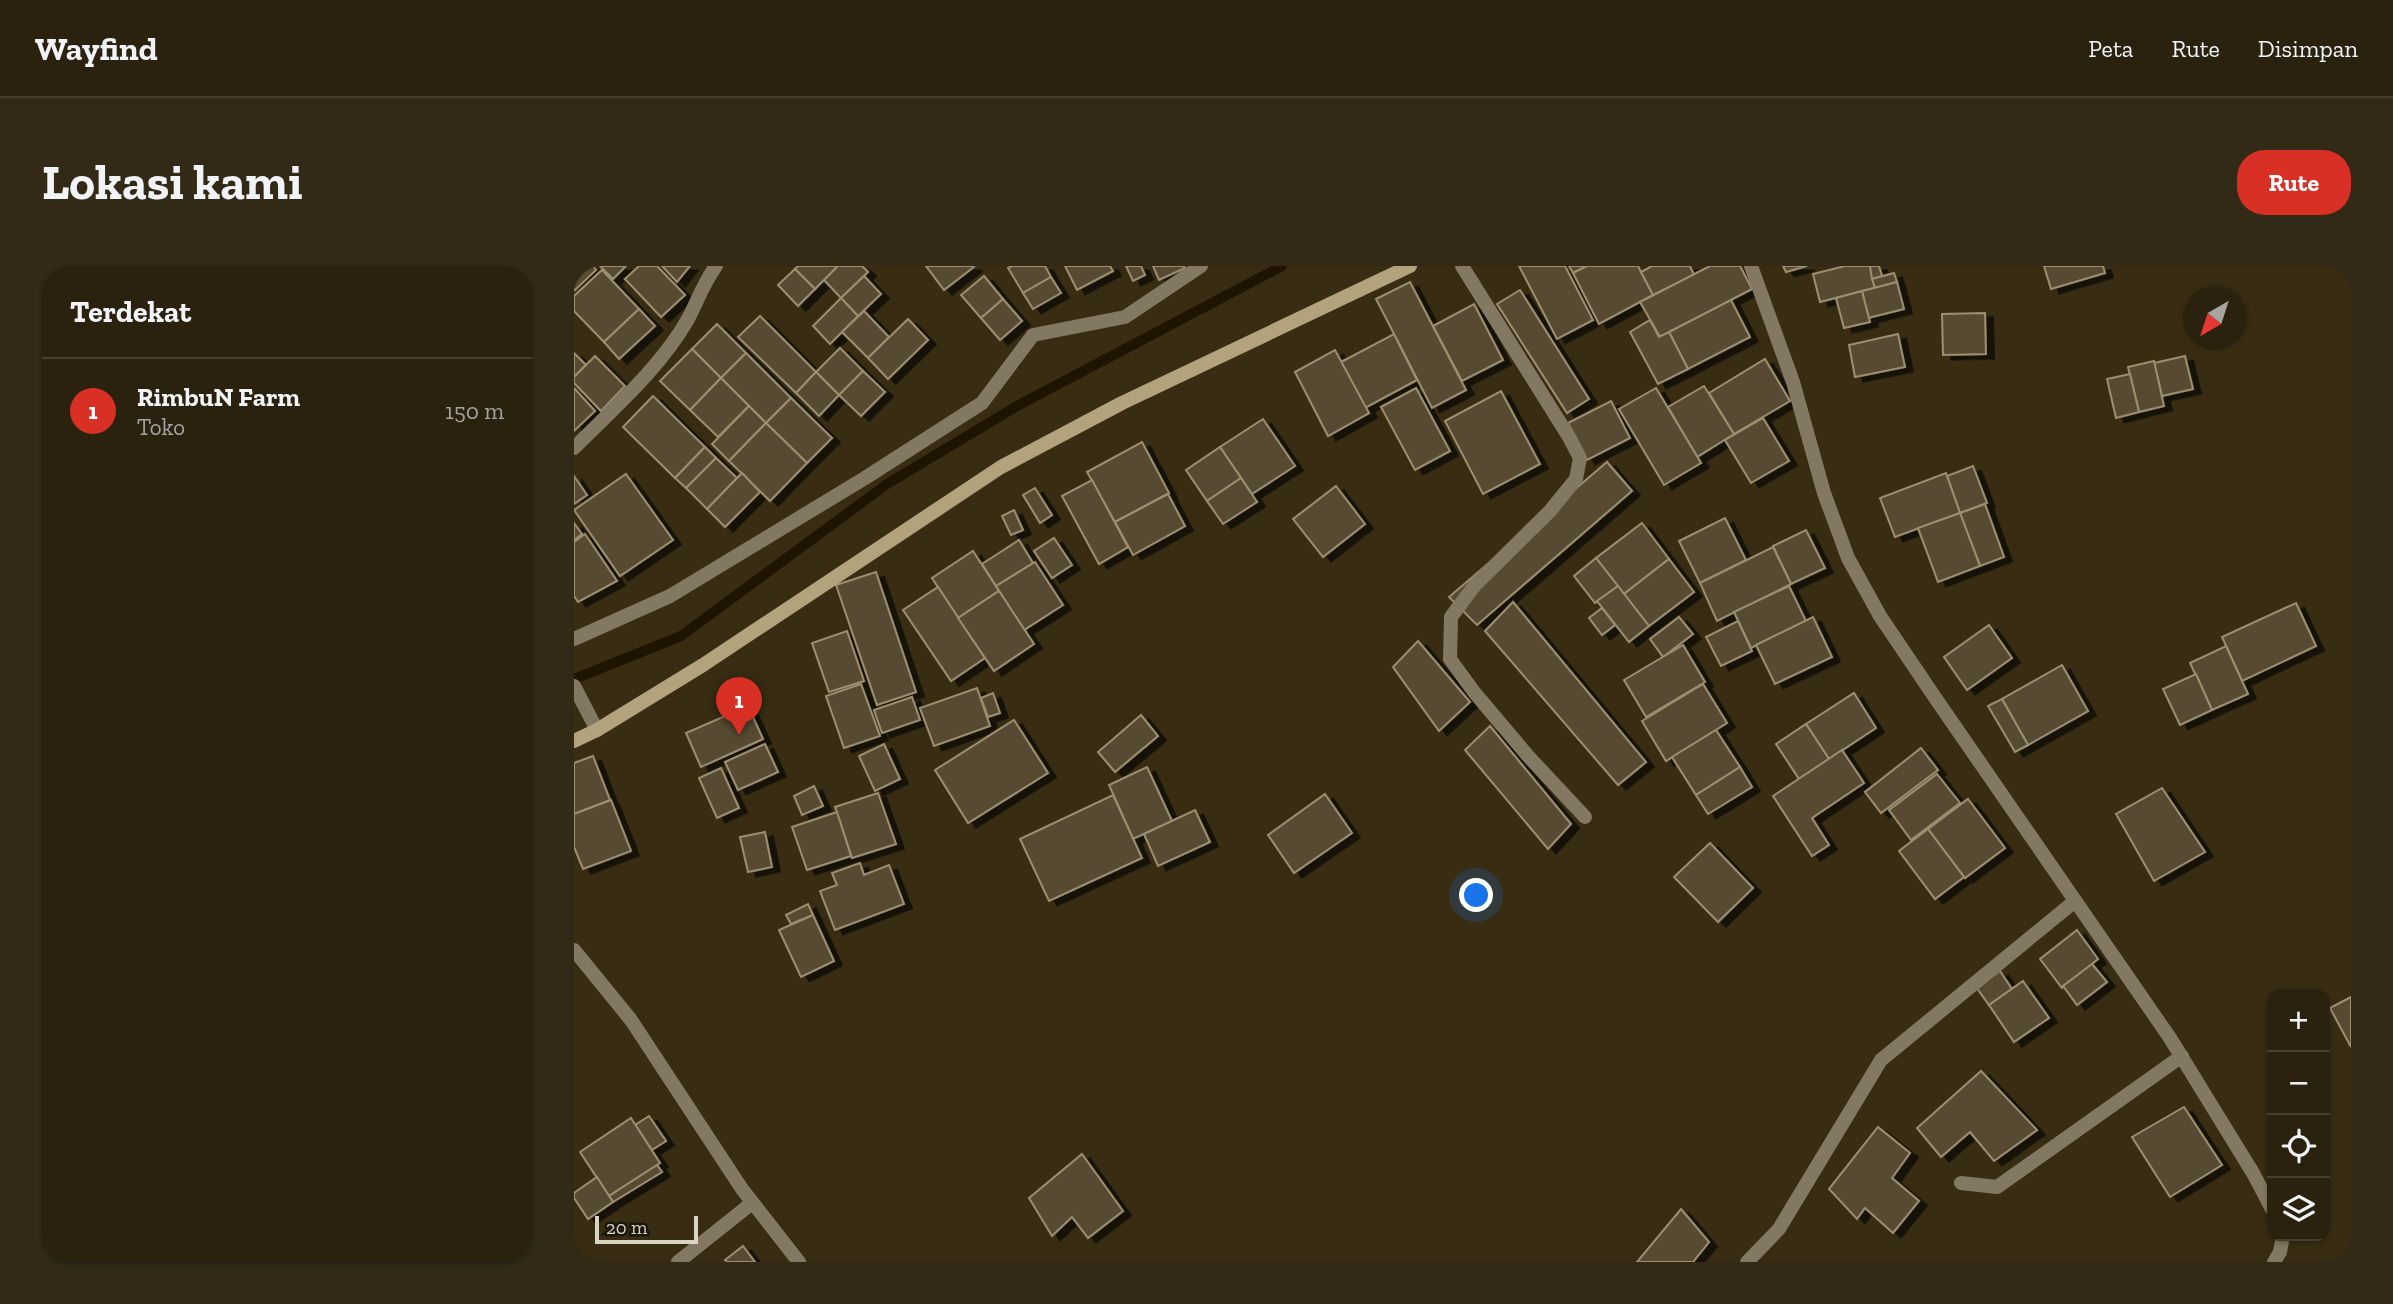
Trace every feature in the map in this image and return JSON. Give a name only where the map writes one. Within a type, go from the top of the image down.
[{"type":"main road","points":[[574,741],[597,730],[703,665],[1000,467],[1122,403],[1410,266]]},
{"type":"street","points":[[574,449],[644,378],[688,318],[703,284],[716,266]]},
{"type":"street","points":[[574,639],[670,596],[865,478],[982,403],[1033,335],[1125,317],[1202,266]]},
{"type":"street","points":[[1462,266],[1580,458],[1576,479],[1559,500],[1475,585],[1451,617],[1450,659],[1510,735],[1585,817]]},
{"type":"street","points":[[1751,266],[1793,382],[1824,493],[1848,558],[1887,626],[2182,1055],[2267,1199]]},
{"type":"street","points":[[574,686],[597,730]]},
{"type":"street","points":[[1747,1262],[1779,1229],[1881,1060],[2076,901]]},
{"type":"street","points":[[574,950],[631,1020],[752,1203],[799,1262]]},
{"type":"street","points":[[1961,1183],[1997,1187],[2182,1055]]},
{"type":"street","points":[[678,1262],[752,1203]]},
{"type":"street","points":[[2274,1262],[2282,1241]]},
{"type":"building","points":[[574,266],[593,266],[596,270],[574,291]]},
{"type":"building","points":[[600,266],[626,266],[613,279]]},
{"type":"building","points":[[639,266],[657,266],[685,295],[661,317],[625,279]]},
{"type":"building","points":[[662,266],[690,266],[677,282]]},
{"type":"building","points":[[798,266],[838,266],[815,289],[795,269]]},
{"type":"building","points":[[838,266],[862,266],[868,272],[841,298],[824,280]]},
{"type":"building","points":[[926,266],[973,266],[974,267],[944,290]]},
{"type":"building","points":[[1045,266],[1051,277],[1023,293],[1008,268]]},
{"type":"building","points":[[1065,266],[1110,266],[1113,271],[1077,290]]},
{"type":"building","points":[[1126,266],[1141,266],[1145,275],[1133,281]]},
{"type":"building","points":[[1153,266],[1184,266],[1185,268],[1159,280]]},
{"type":"building","points":[[1519,266],[1565,266],[1593,320],[1557,339]]},
{"type":"building","points":[[1569,266],[1587,266],[1573,273]]},
{"type":"building","points":[[1587,266],[1638,266],[1653,295],[1599,324],[1573,273]]},
{"type":"building","points":[[1652,266],[1690,266],[1694,275],[1653,295],[1641,272]]},
{"type":"building","points":[[1710,266],[1740,266],[1752,289],[1660,337],[1640,302]]},
{"type":"building","points":[[1783,266],[1807,266],[1786,272]]},
{"type":"building","points":[[1845,266],[1870,266],[1875,288],[1820,302],[1813,274]]},
{"type":"building","points":[[1870,266],[1879,266],[1882,276],[1872,279]]},
{"type":"building","points":[[2044,266],[2103,266],[2105,273],[2051,289]]},
{"type":"building","points":[[795,269],[815,289],[798,306],[778,285]]},
{"type":"building","points":[[602,270],[639,309],[604,342],[574,311],[574,296]]},
{"type":"building","points":[[1894,273],[1897,282],[1875,288],[1872,279]]},
{"type":"building","points":[[864,276],[881,294],[858,316],[841,298]]},
{"type":"building","points":[[984,276],[1003,299],[981,318],[961,295]]},
{"type":"building","points":[[1051,277],[1061,293],[1033,309],[1023,293]]},
{"type":"building","points":[[1410,282],[1466,390],[1432,408],[1376,299]]},
{"type":"building","points":[[1897,282],[1904,309],[1868,318],[1862,291]]},
{"type":"building","points":[[1520,290],[1589,399],[1567,413],[1497,304]]},
{"type":"building","points":[[1862,291],[1870,322],[1844,328],[1836,298]]},
{"type":"building","points":[[841,298],[858,316],[830,344],[813,326]]},
{"type":"building","points":[[1003,299],[1022,321],[1000,340],[981,318]]},
{"type":"building","points":[[1731,300],[1750,337],[1688,369],[1669,332]]},
{"type":"building","points":[[1474,304],[1503,360],[1462,381],[1433,326]]},
{"type":"building","points":[[639,309],[655,326],[619,359],[604,342]]},
{"type":"building","points":[[864,311],[889,337],[868,358],[842,332]]},
{"type":"building","points":[[1985,313],[1986,354],[1943,355],[1942,314]]},
{"type":"building","points":[[760,316],[816,372],[796,393],[738,337]]},
{"type":"building","points":[[908,319],[928,340],[888,379],[868,358]]},
{"type":"building","points":[[1650,320],[1659,337],[1669,332],[1688,369],[1658,384],[1630,332]]},
{"type":"building","points":[[717,324],[746,353],[721,378],[692,349]]},
{"type":"building","points":[[1394,334],[1417,380],[1365,408],[1341,362]]},
{"type":"building","points":[[1898,334],[1905,367],[1855,377],[1849,345]]},
{"type":"building","points":[[840,348],[863,371],[839,395],[816,372]]},
{"type":"building","points":[[692,349],[721,378],[690,410],[660,381]]},
{"type":"building","points":[[1335,350],[1369,413],[1328,436],[1295,372]]},
{"type":"building","points":[[574,353],[586,365],[574,377]]},
{"type":"building","points":[[746,353],[791,398],[766,423],[721,378]]},
{"type":"building","points":[[595,356],[625,386],[601,411],[574,383],[574,377]]},
{"type":"building","points":[[2185,356],[2193,389],[2162,396],[2154,363]]},
{"type":"building","points":[[1765,359],[1790,401],[1734,434],[1709,393]]},
{"type":"building","points":[[2154,361],[2164,406],[2139,412],[2128,367]]},
{"type":"building","points":[[863,371],[885,392],[861,416],[839,395]]},
{"type":"building","points":[[816,372],[839,395],[819,416],[796,393]]},
{"type":"building","points":[[2130,374],[2139,412],[2116,418],[2107,379]]},
{"type":"building","points":[[721,378],[749,406],[718,437],[690,410]]},
{"type":"building","points":[[1704,386],[1734,434],[1697,457],[1668,407]]},
{"type":"building","points":[[574,388],[595,411],[574,431]]},
{"type":"building","points":[[1416,388],[1450,451],[1415,470],[1381,407]]},
{"type":"building","points":[[1656,388],[1701,463],[1664,485],[1619,409]]},
{"type":"building","points":[[1501,391],[1540,464],[1483,494],[1445,421]]},
{"type":"building","points":[[653,396],[705,447],[675,478],[623,427]]},
{"type":"building","points":[[791,398],[832,438],[807,463],[766,423]]},
{"type":"building","points":[[1611,401],[1630,438],[1587,460],[1568,423]]},
{"type":"building","points":[[749,406],[766,423],[729,461],[712,444]]},
{"type":"building","points":[[1763,418],[1789,461],[1751,483],[1725,440]]},
{"type":"building","points":[[1263,419],[1295,466],[1252,494],[1220,447]]},
{"type":"building","points":[[766,423],[807,463],[770,501],[729,461]]},
{"type":"building","points":[[1142,442],[1169,493],[1115,522],[1087,472]]},
{"type":"building","points":[[705,447],[716,458],[686,488],[675,478]]},
{"type":"building","points":[[1220,447],[1241,478],[1207,501],[1186,470]]},
{"type":"building","points":[[716,458],[737,478],[707,509],[686,488]]},
{"type":"building","points":[[1607,462],[1632,491],[1477,625],[1449,597]]},
{"type":"building","points":[[1973,466],[1987,503],[1960,513],[1947,476]]},
{"type":"building","points":[[742,473],[760,492],[725,527],[707,509]]},
{"type":"building","points":[[1946,473],[1960,513],[1895,537],[1880,498]]},
{"type":"building","points":[[626,474],[673,540],[620,576],[574,510]]},
{"type":"building","points":[[574,476],[587,495],[574,504]]},
{"type":"building","points":[[1241,478],[1257,502],[1223,524],[1207,501]]},
{"type":"building","points":[[1092,480],[1128,547],[1099,564],[1062,496]]},
{"type":"building","points":[[1336,486],[1365,524],[1323,557],[1293,519]]},
{"type":"building","points":[[1035,488],[1052,515],[1040,523],[1023,495]]},
{"type":"building","points":[[1168,494],[1185,526],[1133,555],[1115,522]]},
{"type":"building","points":[[1985,504],[2004,557],[1980,566],[1960,513]]},
{"type":"building","points":[[1014,510],[1023,530],[1011,535],[1002,516]]},
{"type":"building","points":[[1960,513],[1980,566],[1938,582],[1918,528]]},
{"type":"building","points":[[1725,518],[1746,560],[1700,583],[1679,541]]},
{"type":"building","points":[[574,523],[582,534],[574,540]]},
{"type":"building","points":[[1642,523],[1669,559],[1624,594],[1596,558]]},
{"type":"building","points":[[1806,530],[1825,568],[1791,584],[1773,546]]},
{"type":"building","points":[[585,534],[617,581],[578,602],[574,596],[574,542]]},
{"type":"building","points":[[1054,538],[1072,565],[1052,578],[1034,551]]},
{"type":"building","points":[[1019,540],[1033,563],[996,586],[982,564]]},
{"type":"building","points":[[1773,547],[1791,584],[1717,621],[1700,583]]},
{"type":"building","points":[[973,551],[999,591],[958,618],[932,578]]},
{"type":"building","points":[[1596,558],[1618,586],[1595,603],[1574,576]]},
{"type":"building","points":[[1669,559],[1694,592],[1649,626],[1624,594]]},
{"type":"building","points":[[1035,562],[1063,605],[1024,630],[996,586]]},
{"type":"building","points":[[876,572],[916,692],[877,705],[836,585]]},
{"type":"building","points":[[1618,586],[1649,626],[1629,642],[1597,601]]},
{"type":"building","points":[[1789,586],[1806,621],[1751,648],[1734,612]]},
{"type":"building","points":[[938,587],[985,658],[951,681],[903,610]]},
{"type":"building","points":[[999,591],[1034,644],[994,671],[958,618]]},
{"type":"building","points":[[1513,602],[1646,762],[1618,785],[1485,631]]},
{"type":"building","points":[[2296,603],[2316,646],[2242,681],[2222,637]]},
{"type":"building","points":[[1602,608],[1615,625],[1602,635],[1589,618]]},
{"type":"building","points":[[1679,617],[1693,634],[1663,657],[1650,639]]},
{"type":"building","points":[[1813,617],[1832,657],[1775,684],[1756,645]]},
{"type":"building","points":[[1738,621],[1752,651],[1721,666],[1706,637]]},
{"type":"building","points":[[1989,625],[2012,658],[1967,690],[1944,657]]},
{"type":"building","points":[[847,631],[864,681],[829,692],[812,643]]},
{"type":"building","points":[[1418,641],[1470,702],[1439,731],[1393,667]]},
{"type":"building","points":[[1683,645],[1705,682],[1646,717],[1624,680]]},
{"type":"building","points":[[2226,646],[2248,694],[2212,710],[2190,663]]},
{"type":"building","points":[[2062,665],[2088,711],[2028,745],[2002,699]]},
{"type":"building","points":[[2196,674],[2212,710],[2180,725],[2163,689]]},
{"type":"building","points":[[861,684],[880,736],[844,748],[826,696]]},
{"type":"building","points":[[1703,684],[1727,723],[1666,761],[1642,721]]},
{"type":"building","points":[[977,688],[990,726],[934,746],[920,708]]},
{"type":"building","points":[[993,693],[1000,713],[988,717],[981,698]]},
{"type":"building","points":[[1854,693],[1876,728],[1829,759],[1806,724]]},
{"type":"building","points":[[912,697],[920,720],[882,733],[874,710]]},
{"type":"building","points":[[2002,699],[2028,745],[2015,752],[1988,706]]},
{"type":"building","points":[[748,706],[763,739],[701,767],[686,733]]},
{"type":"building","points":[[1141,715],[1158,736],[1115,772],[1098,752]]},
{"type":"building","points":[[1014,720],[1048,773],[968,823],[935,770]]},
{"type":"building","points":[[1806,724],[1829,759],[1799,779],[1776,744]]},
{"type":"building","points":[[1490,726],[1571,824],[1548,849],[1465,750]]},
{"type":"building","points":[[1716,730],[1740,767],[1696,795],[1672,757]]},
{"type":"building","points":[[765,744],[778,772],[738,790],[725,762]]},
{"type":"building","points":[[884,744],[900,779],[875,791],[859,756]]},
{"type":"building","points":[[1921,748],[1938,770],[1881,813],[1865,792]]},
{"type":"building","points":[[1842,750],[1864,783],[1812,818],[1829,845],[1812,856],[1773,796]]},
{"type":"building","points":[[593,756],[610,800],[574,814],[574,763]]},
{"type":"building","points":[[1147,767],[1172,821],[1133,839],[1109,785]]},
{"type":"building","points":[[1740,767],[1752,787],[1708,814],[1696,795]]},
{"type":"building","points":[[721,768],[739,808],[717,818],[699,778]]},
{"type":"building","points":[[1937,774],[1960,803],[1911,840],[1889,810]]},
{"type":"building","points":[[814,786],[823,806],[802,815],[794,796]]},
{"type":"building","points":[[2162,788],[2205,852],[2154,881],[2116,814]]},
{"type":"building","points":[[878,793],[896,844],[852,858],[835,807]]},
{"type":"building","points":[[1325,794],[1352,833],[1294,873],[1268,835]]},
{"type":"building","points":[[1113,795],[1142,858],[1049,901],[1020,839]]},
{"type":"building","points":[[1968,799],[2005,848],[1965,878],[1928,829]]},
{"type":"building","points":[[611,800],[631,851],[583,869],[574,847],[574,814]]},
{"type":"building","points":[[1195,810],[1210,842],[1158,866],[1144,834]]},
{"type":"building","points":[[837,812],[851,856],[807,870],[792,827]]},
{"type":"building","points":[[1928,829],[1964,877],[1935,899],[1899,851]]},
{"type":"building","points":[[765,832],[772,867],[748,872],[740,837]]},
{"type":"building","points":[[1710,843],[1753,888],[1718,922],[1674,877]]},
{"type":"building","points":[[860,863],[864,875],[889,865],[904,904],[835,930],[820,891],[837,885],[832,873]]},
{"type":"building","points":[[808,904],[813,915],[791,924],[786,915]]},
{"type":"building","points":[[813,915],[834,961],[801,977],[779,930]]},
{"type":"building","points":[[2077,930],[2098,959],[2062,988],[2040,959]]},
{"type":"building","points":[[2092,964],[2107,982],[2077,1005],[2063,986]]},
{"type":"building","points":[[2000,971],[2012,989],[1989,1005],[1976,987]]},
{"type":"building","points":[[2023,981],[2049,1018],[2014,1042],[1989,1005]]},
{"type":"building","points":[[2351,997],[2351,1047],[2330,1008]]},
{"type":"building","points":[[1981,1071],[2037,1130],[1994,1161],[1970,1132],[1941,1157],[1917,1128]]},
{"type":"building","points":[[2184,1107],[2222,1165],[2170,1197],[2132,1137]]},
{"type":"building","points":[[649,1116],[666,1141],[652,1150],[635,1125]]},
{"type":"building","points":[[631,1118],[660,1163],[609,1196],[580,1152]]},
{"type":"building","points":[[1878,1127],[1910,1153],[1892,1178],[1919,1201],[1893,1233],[1865,1208],[1857,1219],[1829,1189]]},
{"type":"building","points":[[1082,1154],[1123,1211],[1088,1238],[1072,1217],[1052,1236],[1029,1198]]},
{"type":"building","points":[[657,1165],[662,1172],[613,1202],[609,1196]]},
{"type":"building","points":[[597,1177],[613,1202],[588,1219],[574,1198],[574,1193]]},
{"type":"building","points":[[1681,1209],[1709,1242],[1693,1262],[1637,1262]]},
{"type":"building","points":[[743,1246],[755,1262],[725,1260]]},
{"type":"waterway","points":[[574,679],[681,636],[887,484],[1017,406],[1282,266]]},
{"type":"place","name":"RimbuN Farm","points":[[739,735]]}]
